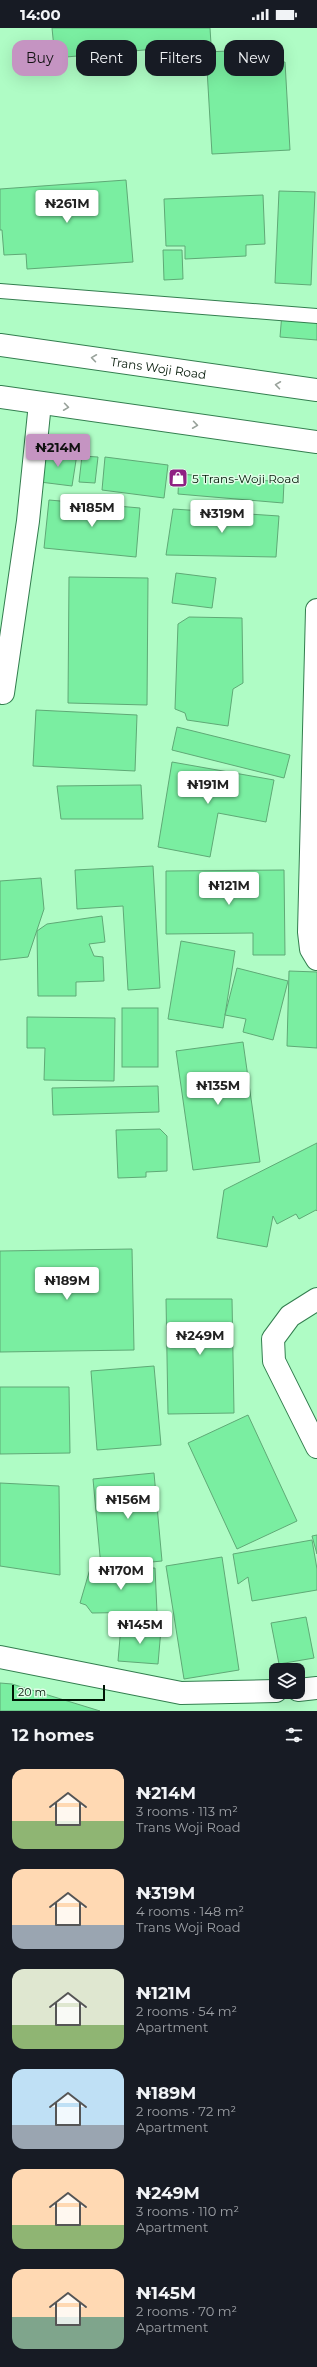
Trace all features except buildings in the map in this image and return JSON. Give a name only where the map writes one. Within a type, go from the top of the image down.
[{"type":"street","name":"Trans Woji Road","points":[[0,345],[317,390]]},
{"type":"street","points":[[0,397],[317,442]]},
{"type":"street","points":[[3,693],[28,521],[40,403]]},
{"type":"street","points":[[317,610],[309,932],[311,949],[317,959]]},
{"type":"street","points":[[317,1299],[290,1316],[273,1339],[274,1361],[317,1447]]},
{"type":"street","points":[[0,1657],[181,1693],[269,1691]]},
{"type":"street","points":[[305,1689],[317,1688]]},
{"type":"lane","points":[[0,291],[317,316]]},
{"type":"place","name":"5 Trans-Woji Road","points":[[178,478]]}]
